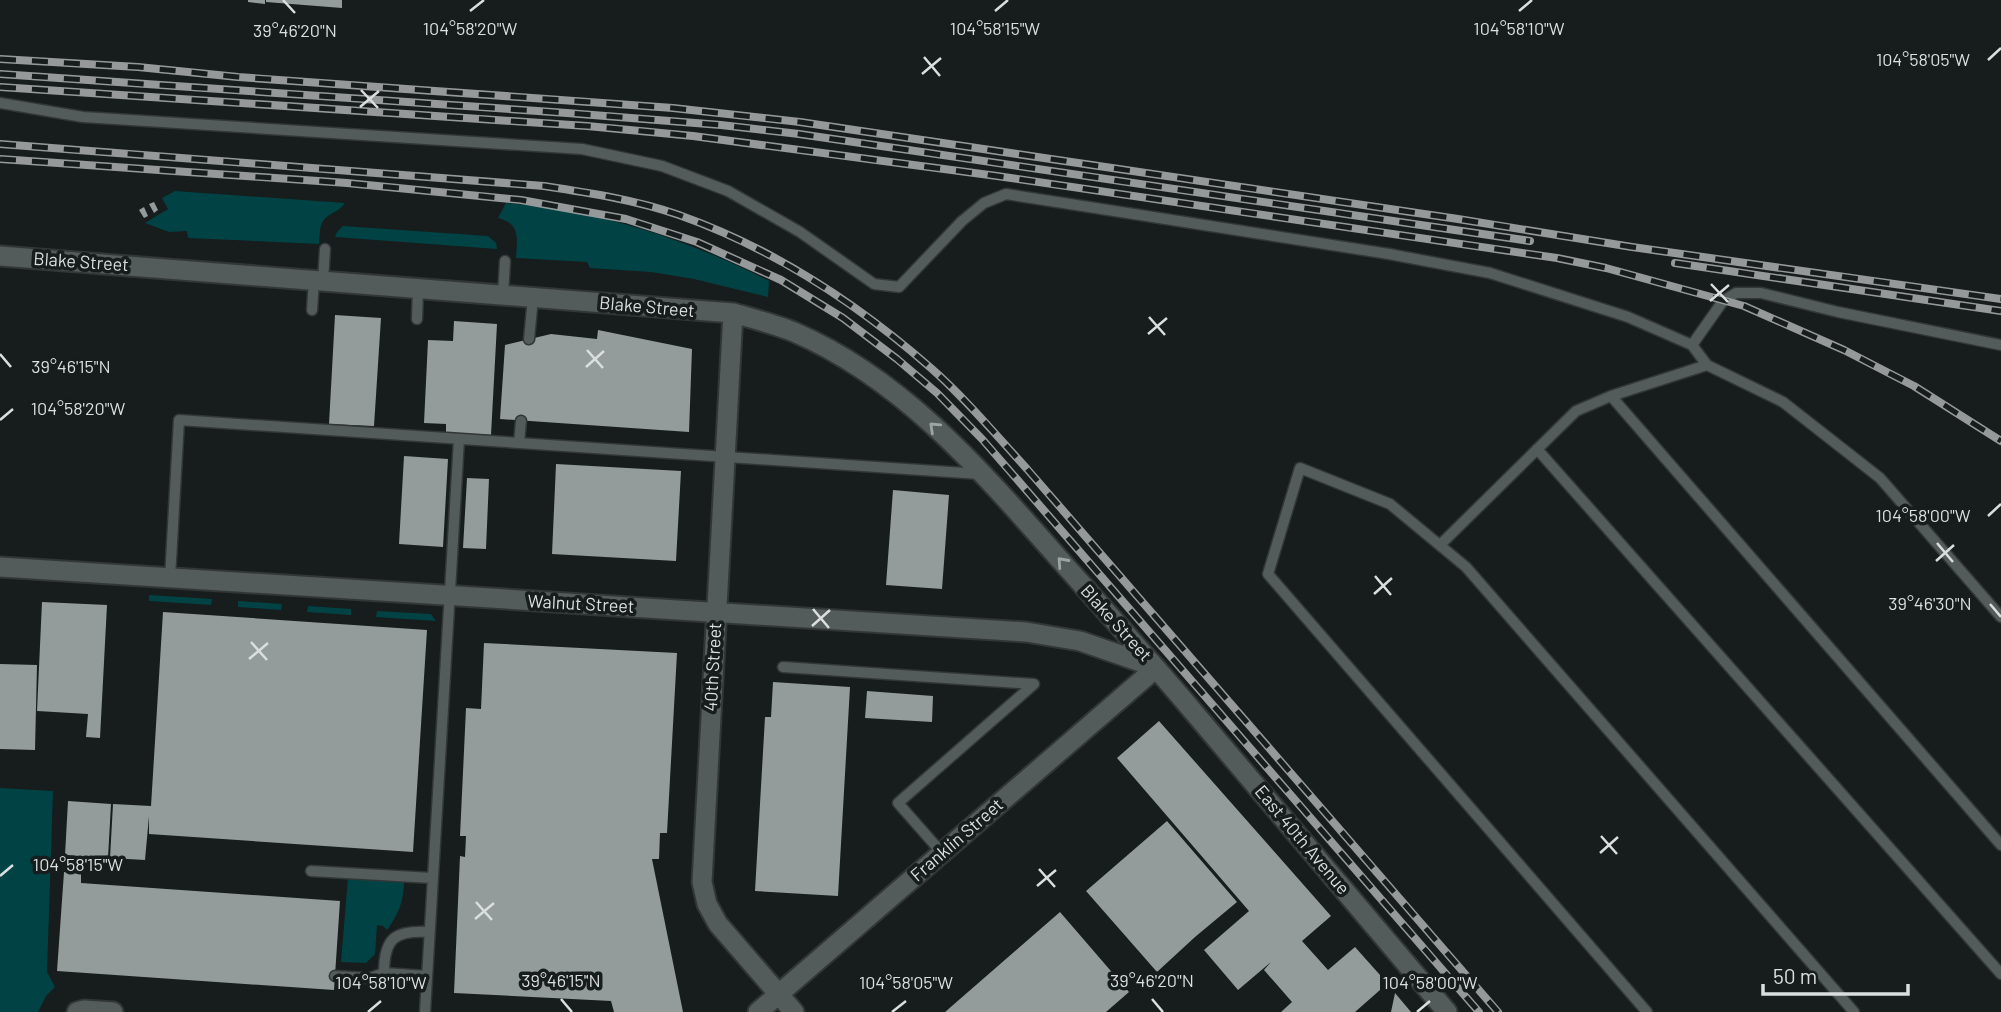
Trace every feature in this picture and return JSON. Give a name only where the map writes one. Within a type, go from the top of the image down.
[{"type":"street","name":"Blake Street","points":[[0,256],[733,313],[794,332],[859,368],[906,402],[984,474],[1156,668]]},
{"type":"street","name":"40th Street","points":[[733,313],[702,882],[707,904],[718,924],[794,1012]]},
{"type":"street","name":"Walnut Street","points":[[0,568],[1026,632],[1080,640],[1156,668]]},
{"type":"street","name":"Franklin Street","points":[[758,1012],[1156,668]]},
{"type":"street","name":"East 40th Avenue","points":[[1156,668],[1447,1012]]},
{"type":"street","points":[[78,1012],[113,1012]]},
{"type":"lane","points":[[0,103],[83,117],[582,149],[662,166],[728,191],[800,232],[874,284],[899,287],[962,221],[984,203],[1006,194],[1376,251],[1490,273],[1628,317],[1692,345],[1707,365],[1783,402],[1880,478],[2001,617]]},
{"type":"lane","points":[[313,310],[325,249]]},
{"type":"lane","points":[[503,295],[505,261]]},
{"type":"lane","points":[[417,319],[418,288]]},
{"type":"lane","points":[[1692,345],[1723,301],[1736,293],[1761,293],[2001,345]]},
{"type":"lane","points":[[529,339],[533,298]]},
{"type":"lane","points":[[1440,545],[1576,411],[1611,396],[1707,365]]},
{"type":"lane","points":[[1611,396],[2001,845]]},
{"type":"lane","points":[[170,579],[179,420],[984,474]]},
{"type":"lane","points":[[519,443],[521,421]]},
{"type":"lane","points":[[425,1012],[459,439]]},
{"type":"lane","points":[[1537,449],[2001,974]]},
{"type":"lane","points":[[1647,1012],[1268,573],[1300,468],[1390,504],[1466,567],[1854,1012]]},
{"type":"lane","points":[[783,667],[1034,684],[898,803],[942,853]]},
{"type":"lane","points":[[311,872],[432,878]]},
{"type":"lane","points":[[384,973],[384,955],[389,942],[401,934],[429,932]]},
{"type":"lane","points":[[335,976],[370,978],[384,973],[427,976]]},
{"type":"shaded area","points":[[175,191],[345,203],[323,221],[319,244],[188,238],[187,231],[169,232],[145,223],[168,209],[162,198]]},
{"type":"shaded area","points":[[506,203],[574,212],[674,240],[769,281],[768,297],[694,279],[651,272],[590,268],[587,262],[516,258],[517,238],[514,228],[498,218]]},
{"type":"shaded area","points":[[343,226],[488,236],[496,243],[497,249],[335,237]]},
{"type":"shaded area","points":[[149,595],[212,599],[211,605],[149,601]]},
{"type":"shaded area","points":[[238,601],[282,604],[281,610],[238,607]]},
{"type":"shaded area","points":[[308,606],[351,609],[351,615],[307,612]]},
{"type":"shaded area","points":[[377,611],[431,614],[436,621],[376,617]]},
{"type":"shaded area","points":[[0,788],[53,791],[47,972],[55,987],[46,996],[38,1012],[0,1012]]},
{"type":"shaded area","points":[[348,878],[404,882],[402,902],[397,913],[387,930],[377,925],[375,954],[366,963],[341,962]]},
{"type":"building","points":[[265,0],[265,4],[248,2]]},
{"type":"building","points":[[342,0],[342,8],[266,2]]},
{"type":"building","points":[[154,202],[158,210],[154,213],[149,204]]},
{"type":"building","points":[[144,207],[148,216],[144,218],[139,210]]},
{"type":"building","points":[[335,315],[381,318],[374,426],[329,424]]},
{"type":"building","points":[[454,321],[497,324],[491,435],[446,433],[446,424],[424,423],[428,340],[453,341]]},
{"type":"building","points":[[598,330],[692,349],[689,432],[500,419],[505,345],[551,334],[597,339]]},
{"type":"building","points":[[404,456],[448,459],[443,547],[399,544]]},
{"type":"building","points":[[556,464],[681,471],[676,561],[552,554]]},
{"type":"building","points":[[467,478],[489,479],[486,549],[463,548]]},
{"type":"building","points":[[893,490],[949,495],[942,589],[886,585]]},
{"type":"building","points":[[42,602],[107,605],[100,738],[86,737],[88,714],[37,711]]},
{"type":"building","points":[[163,612],[427,630],[413,852],[149,834],[149,816],[145,860],[110,858],[113,804],[151,806]]},
{"type":"building","points":[[484,643],[677,653],[667,833],[660,833],[659,859],[652,859],[683,1012],[614,1012],[611,1001],[454,993],[460,856],[465,857],[466,836],[460,836],[466,708],[481,709]]},
{"type":"building","points":[[0,664],[37,665],[35,750],[0,749]]},
{"type":"building","points":[[773,682],[850,687],[838,896],[755,891],[765,717],[771,717]]},
{"type":"building","points":[[867,691],[933,696],[932,722],[865,718]]},
{"type":"building","points":[[1159,721],[1331,916],[1302,941],[1328,970],[1355,947],[1380,975],[1380,990],[1355,1012],[1281,1012],[1292,1002],[1264,970],[1271,962],[1238,990],[1204,950],[1249,911],[1117,758]]},
{"type":"building","points":[[68,801],[111,804],[108,858],[65,855]]},
{"type":"building","points":[[1167,821],[1237,902],[1157,972],[1086,891]]},
{"type":"building","points":[[64,872],[81,874],[81,883],[340,901],[334,990],[57,971]]},
{"type":"building","points":[[1060,912],[1129,992],[1106,1012],[945,1012]]},
{"type":"building","points":[[1395,993],[1411,1012],[1391,1012]]},
{"type":"railway","points":[[0,59],[673,108],[800,122],[1632,247],[2001,299]]},
{"type":"railway","points":[[0,74],[721,125],[799,134],[1530,241]]},
{"type":"railway","points":[[0,87],[587,126],[693,136],[997,176],[1557,258],[1606,268],[1744,306],[1844,350],[1914,386],[2001,441]]},
{"type":"railway","points":[[0,144],[544,186],[646,205],[679,215],[747,244],[813,280],[904,345],[969,405],[1498,1012]]},
{"type":"railway","points":[[0,159],[347,183],[521,200],[626,219],[697,242],[781,280],[843,318],[897,359],[937,393],[982,439],[1479,1012]]},
{"type":"railway","points":[[1675,263],[2001,311]]}]
